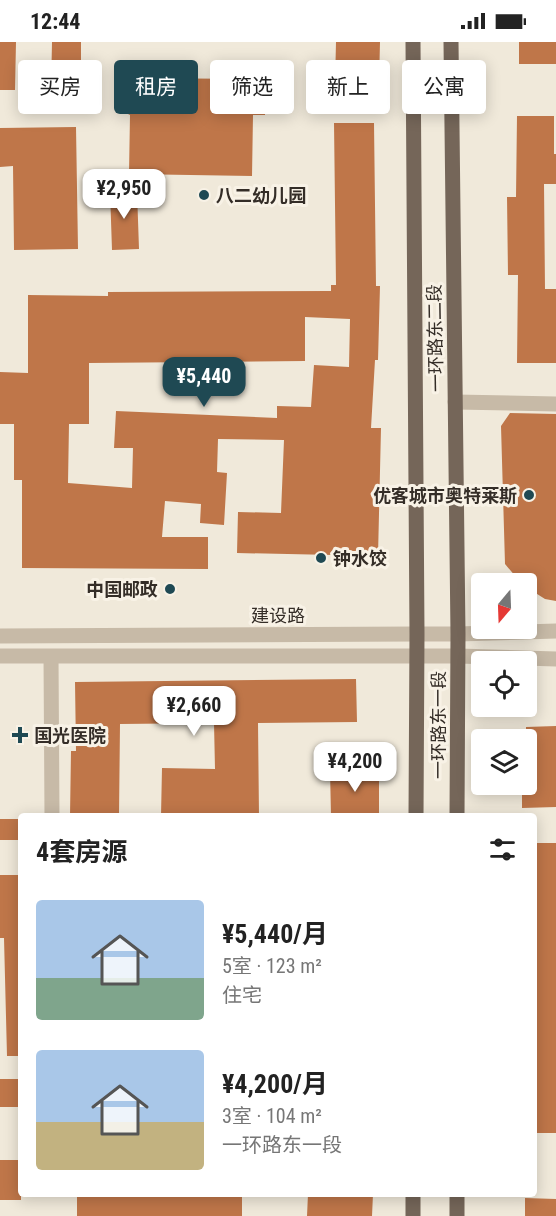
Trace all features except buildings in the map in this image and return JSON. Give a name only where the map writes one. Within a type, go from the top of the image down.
[{"type":"main road","name":"一环路东二段","points":[[413,42],[417,633]]},
{"type":"main road","name":"一环路东二段","points":[[451,42],[458,634]]},
{"type":"main road","name":"一环路东一段","points":[[416,813],[417,633]]},
{"type":"main road","name":"一环路东一段","points":[[457,813],[458,634]]},
{"type":"main road","points":[[413,1197],[413,1216]]},
{"type":"main road","points":[[457,1197],[457,1216]]},
{"type":"street","points":[[455,402],[556,404]]},
{"type":"street","name":"建设路","points":[[0,636],[458,634],[556,631]]},
{"type":"street","points":[[0,656],[458,656],[556,659]]},
{"type":"street","points":[[51,656],[52,813]]},
{"type":"place","name":"八二幼儿园","points":[[204,195]]},
{"type":"place","name":"优客城市奥特莱斯","points":[[529,495]]},
{"type":"place","name":"钟水饺","points":[[321,558]]},
{"type":"place","name":"中国邮政","points":[[170,589]]},
{"type":"place","name":"国光医院","points":[[20,735]]}]
